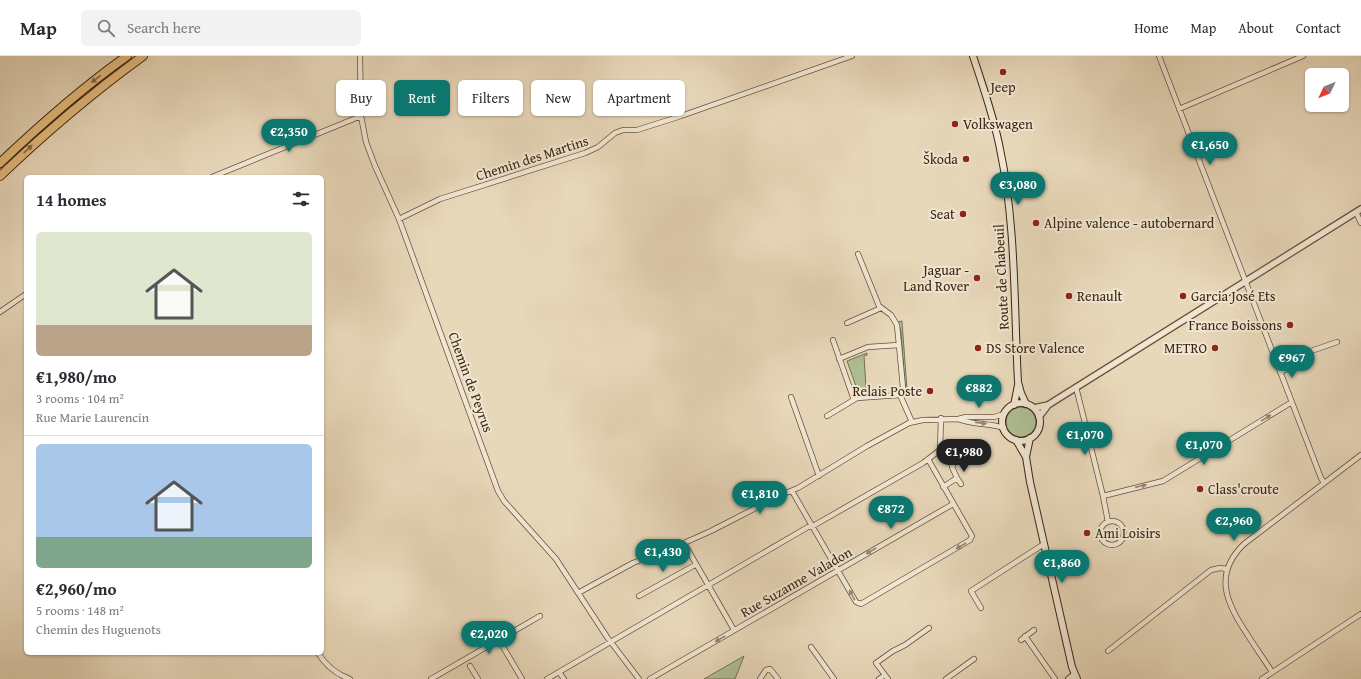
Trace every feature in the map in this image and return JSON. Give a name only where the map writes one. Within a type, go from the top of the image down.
[{"type":"highway","points":[[0,163],[52,115],[127,56]]},
{"type":"highway","points":[[0,176],[60,120],[143,56]]},
{"type":"main road","name":"Route de Chabeuil","points":[[973,56],[989,105],[1000,150],[1007,189],[1013,270],[1018,382],[1014,405]]},
{"type":"main road","name":"Route de Chabeuil","points":[[1018,382],[1026,404]]},
{"type":"main road","points":[[1016,440],[1025,440],[1030,438],[1039,429],[1039,417],[1034,408],[1026,404],[1014,405],[1007,410],[1003,419],[1004,428],[1011,437],[1016,440],[1026,457],[1044,544],[1076,677]]},
{"type":"main road","points":[[1026,457],[1030,438]]},
{"type":"street","name":"Chemin de Peyrus","points":[[360,56],[360,80]]},
{"type":"street","name":"Chemin des Martins","points":[[399,219],[440,199],[585,153],[598,147],[615,133],[623,130],[637,130],[682,116],[852,56]]},
{"type":"street","points":[[1159,56],[1245,282],[1324,483]]},
{"type":"street","points":[[1179,109],[1303,56]]},
{"type":"street","name":"Chemin de Peyrus","points":[[361,116],[366,142],[399,219],[498,491],[504,501],[556,559],[611,641],[639,679]]},
{"type":"street","points":[[217,175],[361,116]]},
{"type":"street","points":[[1039,417],[1048,405],[1359,211],[1361,223]]},
{"type":"street","points":[[858,254],[881,308],[891,315],[897,325],[903,388],[900,395],[912,422]]},
{"type":"street","points":[[0,312],[24,295]]},
{"type":"street","points":[[847,322],[881,308]]},
{"type":"street","points":[[832,340],[854,400]]},
{"type":"street","points":[[1280,372],[1294,366],[1291,358],[1337,342]]},
{"type":"street","points":[[839,359],[868,347],[899,345]]},
{"type":"street","points":[[1076,387],[1108,522]]},
{"type":"street","points":[[827,416],[857,398],[900,395]]},
{"type":"street","points":[[791,397],[819,476]]},
{"type":"street","points":[[1103,496],[1163,481],[1292,402]]},
{"type":"street","points":[[1034,408],[1048,405]]},
{"type":"street","points":[[958,419],[966,417],[994,417],[1004,414]]},
{"type":"street","points":[[578,593],[632,563],[711,531],[781,495],[792,491],[867,446],[912,422],[941,418],[958,419],[966,422],[990,424],[1004,428]]},
{"type":"street","points":[[547,679],[808,527],[813,526],[928,460],[940,448],[941,418]]},
{"type":"street","points":[[1272,672],[1235,616],[1229,604],[1225,582],[1227,569],[1236,551],[1244,544],[1361,455]]},
{"type":"street","points":[[961,484],[952,467],[957,458],[960,456],[982,458]]},
{"type":"street","points":[[792,491],[856,602],[861,604],[970,540],[972,536],[928,460]]},
{"type":"street","points":[[943,487],[957,478]]},
{"type":"street","name":"Rue Suzanne Valadon","points":[[650,679],[953,504]]},
{"type":"street","points":[[1108,522],[1116,522],[1120,524],[1124,531],[1121,542],[1114,545],[1106,544],[1101,538],[1100,530],[1102,526],[1108,522]]},
{"type":"street","points":[[684,543],[707,586],[734,630]]},
{"type":"street","points":[[981,608],[970,591],[1044,544]]},
{"type":"street","points":[[639,596],[695,564]]},
{"type":"street","points":[[1108,651],[1211,570],[1220,568],[1227,569]]},
{"type":"street","points":[[1263,679],[1361,614]]},
{"type":"street","points":[[431,679],[540,616]]},
{"type":"street","points":[[879,679],[886,677],[876,662],[905,645],[929,628]]},
{"type":"street","points":[[1021,640],[1034,630]]},
{"type":"street","points":[[1025,636],[1055,679]]},
{"type":"street","points":[[499,640],[522,679]]},
{"type":"street","points":[[811,647],[834,679]]},
{"type":"street","points":[[320,655],[330,669],[350,679]]},
{"type":"street","points":[[946,679],[974,659]]},
{"type":"street","points":[[470,666],[478,679]]},
{"type":"street","points":[[760,679],[766,670],[770,669],[774,672],[778,679]]},
{"type":"street","points":[[559,672],[564,679]]},
{"type":"street","points":[[1069,679],[1076,677]]},
{"type":"green space","points":[[902,321],[907,389],[905,387],[901,332],[898,322]]},
{"type":"green space","points":[[867,353],[867,355],[864,356],[866,388],[857,389],[847,361]]},
{"type":"green space","points":[[1021,407],[1032,411],[1036,422],[1032,433],[1021,437],[1010,433],[1006,422],[1010,411]]},
{"type":"green space","points":[[744,656],[735,679],[704,679]]},
{"type":"place","name":"Jeep","points":[[1003,72]]},
{"type":"place","name":"Volkswagen","points":[[955,124]]},
{"type":"place","name":"Škoda","points":[[966,159]]},
{"type":"place","name":"Seat","points":[[963,214]]},
{"type":"place","name":"Alpine valence - autobernard","points":[[1036,223]]},
{"type":"place","name":"Jaguar - Land Rover","points":[[977,278]]},
{"type":"place","name":"Renault","points":[[1069,296]]},
{"type":"place","name":"Garcia José Ets","points":[[1183,296]]},
{"type":"place","name":"France Boissons","points":[[1290,325]]},
{"type":"place","name":"DS Store Valence","points":[[978,348]]},
{"type":"place","name":"METRO","points":[[1215,348]]},
{"type":"place","name":"Relais Poste","points":[[930,391]]},
{"type":"place","name":"Class'croute","points":[[1200,489]]},
{"type":"place","name":"Ami Loisirs","points":[[1087,533]]}]
